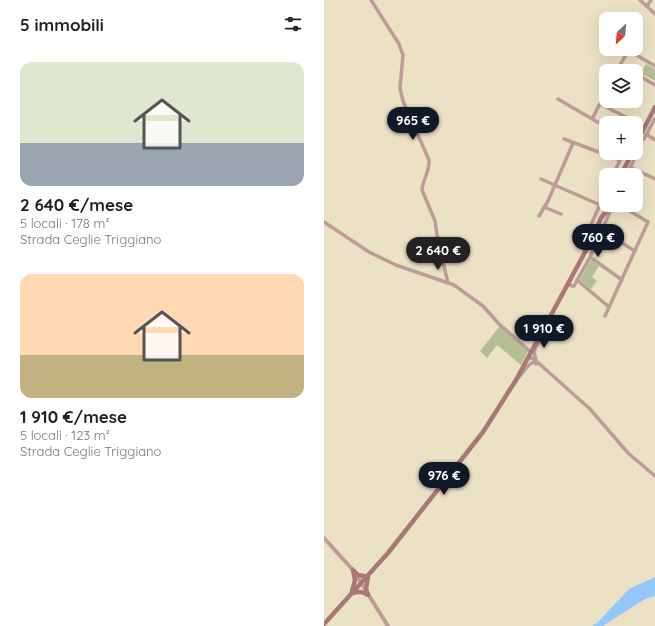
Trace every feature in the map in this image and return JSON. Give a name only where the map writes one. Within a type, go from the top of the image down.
[{"type":"main road","points":[[643,130],[655,107]]},
{"type":"main road","points":[[628,167],[630,160]]},
{"type":"main road","points":[[324,624],[368,577],[388,553],[468,452],[495,414],[516,380],[591,241],[604,212]]},
{"type":"main road","points":[[353,570],[358,575],[368,577]]},
{"type":"main road","points":[[350,595],[354,587],[355,580],[353,570]]},
{"type":"main road","points":[[368,577],[366,589],[368,595]]},
{"type":"main road","points":[[350,595],[362,592],[368,595]]},
{"type":"street","points":[[371,0],[399,44],[403,55],[400,88],[409,115],[429,160],[430,167],[422,186],[422,190],[435,221],[448,283]]},
{"type":"street","points":[[640,0],[655,14]]},
{"type":"street","points":[[647,6],[651,0]]},
{"type":"street","points":[[638,56],[655,66]]},
{"type":"street","points":[[643,78],[655,85]]},
{"type":"street","points":[[558,99],[599,123]]},
{"type":"street","points":[[592,119],[599,106]]},
{"type":"street","points":[[608,108],[624,116]]},
{"type":"street","points":[[643,140],[655,118]]},
{"type":"street","points":[[646,134],[655,140]]},
{"type":"street","points":[[564,139],[620,162],[655,179]]},
{"type":"street","points":[[539,216],[548,201],[573,143]]},
{"type":"street","points":[[616,168],[620,162]]},
{"type":"street","points":[[541,179],[599,202]]},
{"type":"street","points":[[544,207],[561,214]]},
{"type":"street","points":[[590,227],[602,212]]},
{"type":"street","points":[[568,283],[574,286],[590,257],[602,231],[606,212]]},
{"type":"street","points":[[605,316],[648,222],[632,212]]},
{"type":"street","points":[[324,222],[365,250],[396,265],[454,285],[476,300],[530,354],[536,363],[590,409],[628,453],[655,476]]},
{"type":"street","points":[[602,231],[635,251]]},
{"type":"street","points":[[590,257],[622,280]]},
{"type":"street","points":[[576,269],[582,272]]},
{"type":"street","points":[[577,280],[609,307]]},
{"type":"street","points":[[536,363],[534,352],[539,337]]},
{"type":"street","points":[[516,380],[521,376],[528,365],[536,363]]},
{"type":"street","points":[[324,538],[353,570],[388,626]]},
{"type":"green space","points":[[646,64],[655,69],[655,81],[643,74],[643,69]]},
{"type":"green space","points":[[590,261],[599,266],[592,277],[597,281],[591,289],[580,280]]},
{"type":"green space","points":[[500,326],[528,351],[521,365],[497,345],[487,358],[480,351]]},
{"type":"water","points":[[655,577],[655,596],[645,599],[603,626],[592,626],[598,622],[629,589]]}]
